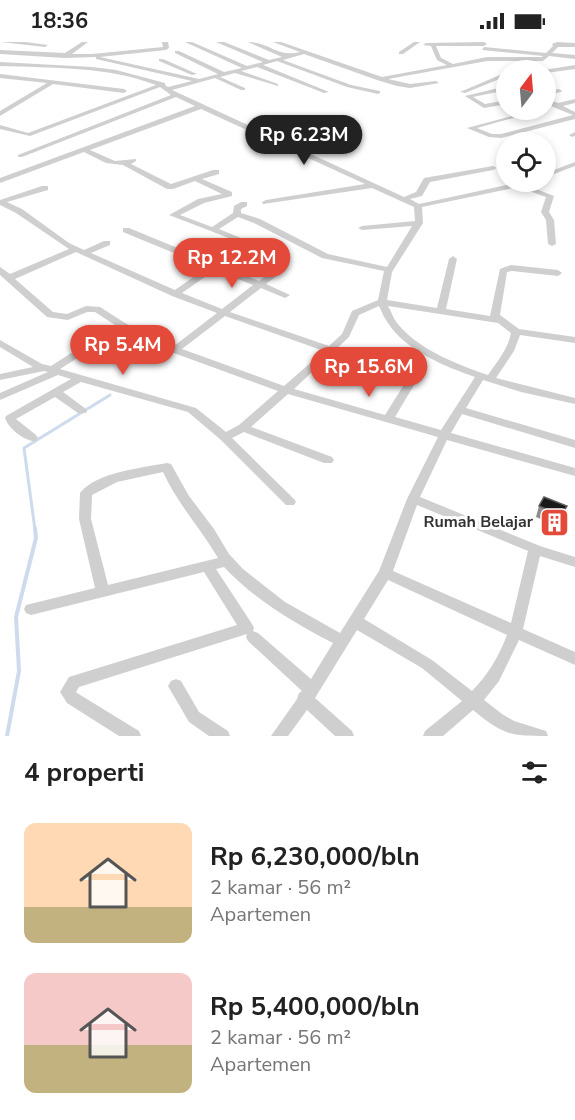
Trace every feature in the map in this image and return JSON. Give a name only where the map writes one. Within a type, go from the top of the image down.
[{"type":"street","points":[[0,44],[4,42],[48,44]]},
{"type":"street","points":[[49,66],[86,42]]},
{"type":"street","points":[[138,42],[144,50]]},
{"type":"street","points":[[0,52],[92,56],[117,50],[166,48],[165,42]]},
{"type":"street","points":[[188,42],[247,68]]},
{"type":"street","points":[[219,42],[268,62]]},
{"type":"street","points":[[251,42],[288,57]]},
{"type":"street","points":[[276,42],[302,53],[410,86],[436,83]]},
{"type":"street","points":[[401,53],[417,42]]},
{"type":"street","points":[[32,54],[48,44]]},
{"type":"street","points":[[380,78],[487,59],[540,60],[559,44],[575,45]]},
{"type":"street","points":[[426,45],[550,50],[575,56]]},
{"type":"street","points":[[433,45],[439,59],[452,65]]},
{"type":"street","points":[[484,46],[487,59]]},
{"type":"street","points":[[499,49],[539,46]]},
{"type":"street","points":[[177,52],[225,75]]},
{"type":"street","points":[[0,127],[28,135],[166,87],[237,72],[302,53]]},
{"type":"street","points":[[92,56],[200,81]]},
{"type":"street","points":[[133,66],[150,60]]},
{"type":"street","points":[[161,60],[207,79]]},
{"type":"street","points":[[278,60],[353,87],[378,92]]},
{"type":"street","points":[[93,70],[111,61]]},
{"type":"street","points":[[0,64],[93,70],[127,75],[166,87],[199,107],[418,206],[496,190]]},
{"type":"street","points":[[257,65],[326,92]]},
{"type":"street","points":[[556,69],[574,66]]},
{"type":"street","points":[[69,73],[77,69]]},
{"type":"street","points":[[237,72],[276,86]]},
{"type":"street","points":[[0,76],[124,91]]},
{"type":"street","points":[[0,114],[62,77]]},
{"type":"street","points":[[216,77],[243,89]]},
{"type":"street","points":[[496,79],[462,93],[484,106],[496,104]]},
{"type":"street","points":[[468,96],[496,90]]},
{"type":"street","points":[[20,156],[176,95]]},
{"type":"street","points":[[557,105],[575,101]]},
{"type":"street","points":[[557,105],[575,115]]},
{"type":"street","points":[[0,181],[199,107]]},
{"type":"street","points":[[501,120],[470,128],[501,136],[575,115]]},
{"type":"street","points":[[85,150],[115,164],[130,162],[170,187],[216,172]]},
{"type":"street","points":[[556,171],[575,164]]},
{"type":"street","points":[[404,199],[419,194],[427,180],[493,168]]},
{"type":"street","points":[[175,294],[213,267],[254,245],[173,215],[201,201],[229,194],[196,179]]},
{"type":"street","points":[[266,202],[375,185]]},
{"type":"street","points":[[0,202],[45,188]]},
{"type":"street","points":[[539,192],[550,196],[545,212],[550,220],[552,244]]},
{"type":"street","points":[[0,202],[81,251],[175,294],[224,314],[331,350]]},
{"type":"street","points":[[237,214],[237,208],[244,204]]},
{"type":"street","points":[[418,206],[419,223],[389,270],[382,303],[399,331],[416,346],[485,379],[575,401]]},
{"type":"street","points":[[212,230],[237,214],[257,220],[325,256],[389,270]]},
{"type":"street","points":[[362,228],[419,223]]},
{"type":"street","points":[[126,230],[285,295]]},
{"type":"street","points":[[9,278],[107,243]]},
{"type":"street","points":[[441,311],[453,259]]},
{"type":"street","points":[[498,320],[495,315],[502,271],[511,268],[558,273]]},
{"type":"street","points":[[0,270],[50,315],[68,317],[93,308],[122,325],[175,350],[286,390],[445,433],[575,472]]},
{"type":"street","points":[[175,350],[276,272]]},
{"type":"street","points":[[225,437],[243,428],[331,350],[346,335],[353,323],[355,313],[382,303],[498,320],[516,332],[575,340]]},
{"type":"street","points":[[0,397],[51,370],[122,325]]},
{"type":"street","points":[[279,736],[385,573],[413,499],[445,433],[485,379],[512,348],[516,332]]},
{"type":"street","points":[[0,343],[26,360],[51,370],[192,410],[225,437],[290,501]]},
{"type":"street","points":[[0,376],[51,370]]},
{"type":"street","points":[[32,438],[11,423],[10,418],[80,378]]},
{"type":"street","points":[[388,419],[412,380]]},
{"type":"street","points":[[56,392],[82,411]]},
{"type":"street","points":[[461,410],[575,444]]},
{"type":"street","points":[[243,428],[328,460]]},
{"type":"street","points":[[103,592],[85,519],[84,500],[92,488],[123,477],[167,467],[187,505],[209,531],[227,561],[260,589],[310,625],[341,640]]},
{"type":"street","points":[[413,499],[535,549],[575,562]]},
{"type":"street","points":[[431,736],[473,701],[495,675],[516,631],[535,549]]},
{"type":"street","points":[[31,609],[227,561]]},
{"type":"street","points":[[133,736],[72,698],[68,692],[69,688],[74,682],[247,628],[207,566]]},
{"type":"street","points":[[385,573],[575,659]]},
{"type":"street","points":[[355,621],[427,664],[509,731],[540,736]]},
{"type":"street","points":[[253,637],[345,736]]},
{"type":"street","points":[[176,686],[194,717],[222,736]]},
{"type":"building","points":[[544,497],[567,506],[561,515],[539,506]]},
{"type":"waterway","points":[[35,530],[24,448],[110,395]]},
{"type":"waterway","points":[[7,736],[19,671],[16,617],[36,538],[35,528]]},
{"type":"place","name":"Rumah Belajar","points":[[554,522]]}]
